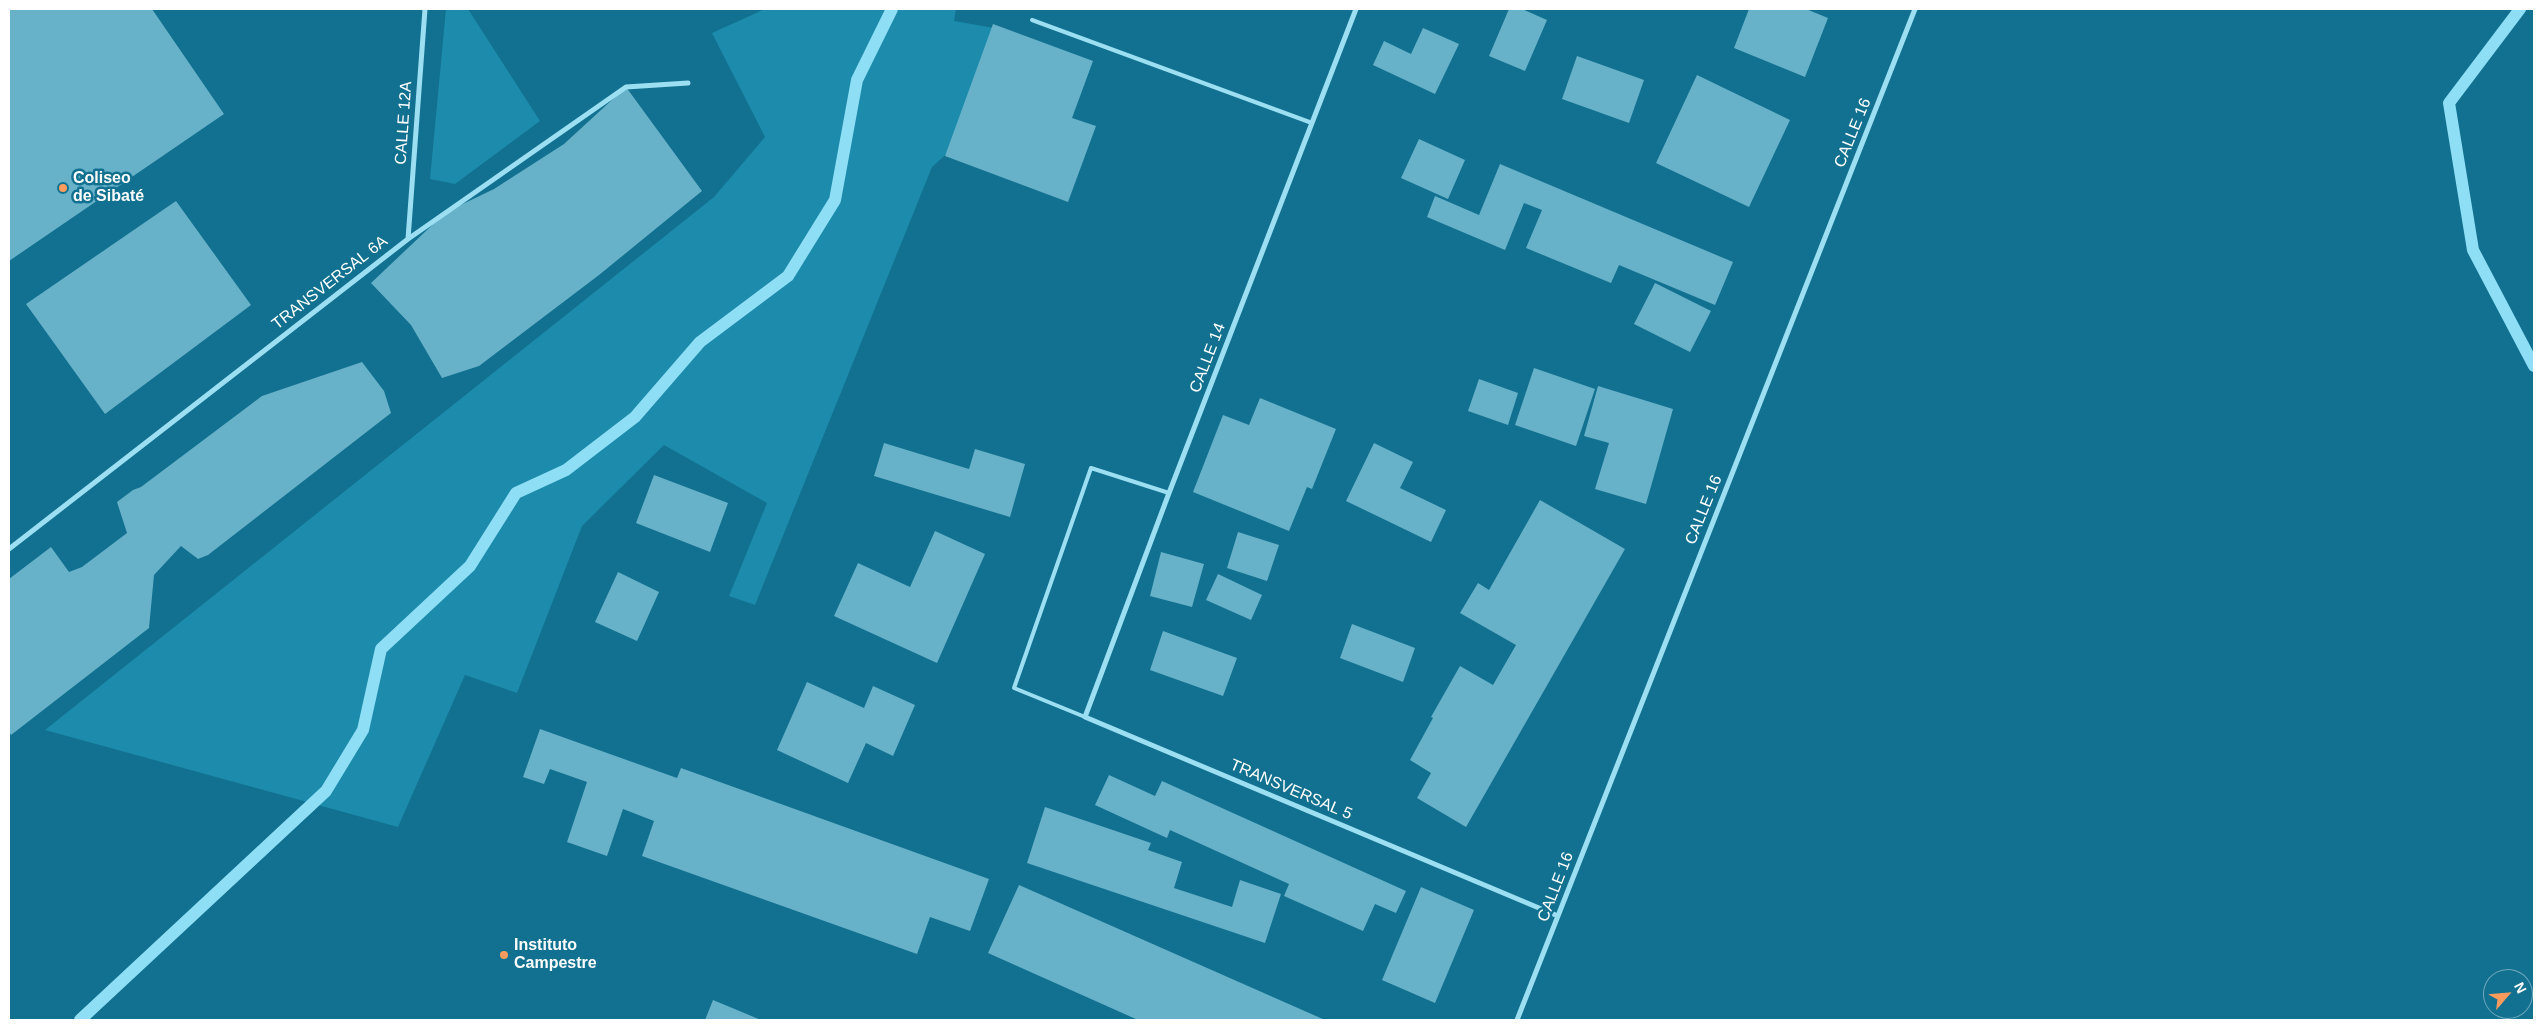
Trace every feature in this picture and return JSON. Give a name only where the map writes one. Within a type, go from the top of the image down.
[{"type":"street","name":"CALLE 12A","points":[[408,239],[425,9]]},
{"type":"street","name":"CALLE 14","points":[[1086,717],[1169,493],[1356,9]]},
{"type":"street","name":"CALLE 16","points":[[1517,1020],[1915,9]]},
{"type":"street","name":"TRANSVERSAL 6A","points":[[9,549],[408,239],[626,87],[688,83]]},
{"type":"street","name":"TRANSVERSAL 5","points":[[1086,717],[1558,916]]},
{"type":"lane","points":[[1032,20],[1312,123]]},
{"type":"lane","name":"TRANSVERSAL 5","points":[[1086,717],[1014,688],[1090,468],[1169,493]]},
{"type":"shaded area","points":[[446,9],[468,9],[540,121],[455,184],[430,179]]},
{"type":"shaded area","points":[[765,9],[956,9],[954,21],[1000,29],[952,149],[932,167],[755,605],[729,596],[767,503],[664,445],[582,526],[517,693],[465,675],[398,827],[45,730],[714,197],[765,137],[712,33]]},
{"type":"building","name":"Coliseo de Sibaté","points":[[9,9],[152,9],[224,114],[9,261]]},
{"type":"building","points":[[1509,9],[1522,9],[1547,20],[1525,71],[1489,56]]},
{"type":"building","points":[[1749,9],[1806,9],[1828,18],[1805,77],[1734,48]]},
{"type":"building","points":[[993,24],[1093,61],[1072,118],[1096,126],[1068,202],[945,156]]},
{"type":"building","points":[[1423,28],[1459,44],[1435,94],[1373,65],[1384,41],[1411,54]]},
{"type":"building","points":[[1577,56],[1644,80],[1629,123],[1562,99]]},
{"type":"building","points":[[1697,75],[1790,120],[1749,207],[1656,163]]},
{"type":"building","points":[[626,87],[702,191],[599,275],[479,366],[442,378],[411,325],[371,283],[446,212],[494,189],[564,144]]},
{"type":"building","points":[[1419,139],[1465,160],[1448,199],[1401,178]]},
{"type":"building","points":[[1500,164],[1733,262],[1715,305],[1619,265],[1611,283],[1526,248],[1542,210],[1524,203],[1505,250],[1427,217],[1435,196],[1479,215]]},
{"type":"building","points":[[176,201],[251,305],[105,414],[26,304]]},
{"type":"building","points":[[1655,283],[1711,311],[1690,352],[1634,324]]},
{"type":"building","points":[[362,362],[384,391],[391,413],[208,555],[198,559],[181,546],[154,575],[149,628],[11,735],[9,731],[9,579],[51,547],[69,572],[82,567],[127,533],[117,502],[133,490],[141,487],[262,396]]},
{"type":"building","points":[[1534,368],[1595,389],[1576,446],[1515,425]]},
{"type":"building","points":[[1479,379],[1518,393],[1508,425],[1468,411]]},
{"type":"building","points":[[1598,386],[1673,409],[1646,504],[1595,489],[1609,443],[1584,436]]},
{"type":"building","points":[[1260,398],[1336,429],[1312,489],[1307,487],[1289,531],[1193,492],[1223,415],[1249,425]]},
{"type":"building","points":[[884,443],[969,469],[975,449],[1025,464],[1010,517],[874,476]]},
{"type":"building","points":[[1374,443],[1413,462],[1400,488],[1446,510],[1431,542],[1346,501]]},
{"type":"building","points":[[654,475],[728,503],[710,552],[636,523]]},
{"type":"building","points":[[1540,500],[1625,549],[1466,827],[1417,798],[1431,773],[1410,760],[1433,718],[1431,717],[1460,666],[1493,685],[1516,645],[1460,613],[1478,583],[1489,590]]},
{"type":"building","points":[[935,531],[985,554],[937,663],[834,616],[858,563],[910,587]]},
{"type":"building","points":[[1238,532],[1279,545],[1267,581],[1227,568]]},
{"type":"building","points":[[1161,552],[1204,564],[1192,607],[1150,596]]},
{"type":"building","points":[[618,572],[659,592],[637,641],[595,622]]},
{"type":"building","points":[[1218,574],[1262,595],[1251,620],[1206,600]]},
{"type":"building","points":[[1352,624],[1415,648],[1403,682],[1340,658]]},
{"type":"building","points":[[1163,631],[1237,658],[1223,696],[1150,670]]},
{"type":"building","points":[[807,682],[864,708],[873,686],[915,705],[893,756],[866,743],[848,783],[777,750]]},
{"type":"building","points":[[540,729],[677,778],[681,768],[989,879],[970,931],[930,917],[917,954],[642,856],[654,821],[623,809],[607,856],[567,842],[587,782],[550,769],[544,784],[523,777]]},
{"type":"building","points":[[1109,775],[1155,796],[1162,781],[1406,891],[1396,913],[1375,904],[1363,931],[1284,896],[1289,884],[1170,830],[1167,838],[1095,805]]},
{"type":"building","points":[[1045,807],[1151,843],[1148,850],[1182,862],[1174,888],[1232,907],[1240,880],[1281,894],[1265,943],[1027,863]]},
{"type":"building","points":[[1019,885],[1325,1020],[1138,1020],[988,953]]},
{"type":"building","points":[[1421,887],[1474,910],[1435,1003],[1382,980]]},
{"type":"building","points":[[713,1000],[761,1020],[705,1020]]},
{"type":"waterway","points":[[80,1020],[326,791],[363,730],[381,649],[470,566],[516,493],[566,470],[635,417],[700,342],[788,276],[835,200],[857,80],[892,9]]},
{"type":"waterway","points":[[2520,9],[2449,103],[2473,250],[2534,366]]},
{"type":"place","name":"Coliseo de Sibaté","points":[[63,188]]},
{"type":"place","name":"Instituto Campestre","points":[[504,955]]}]
